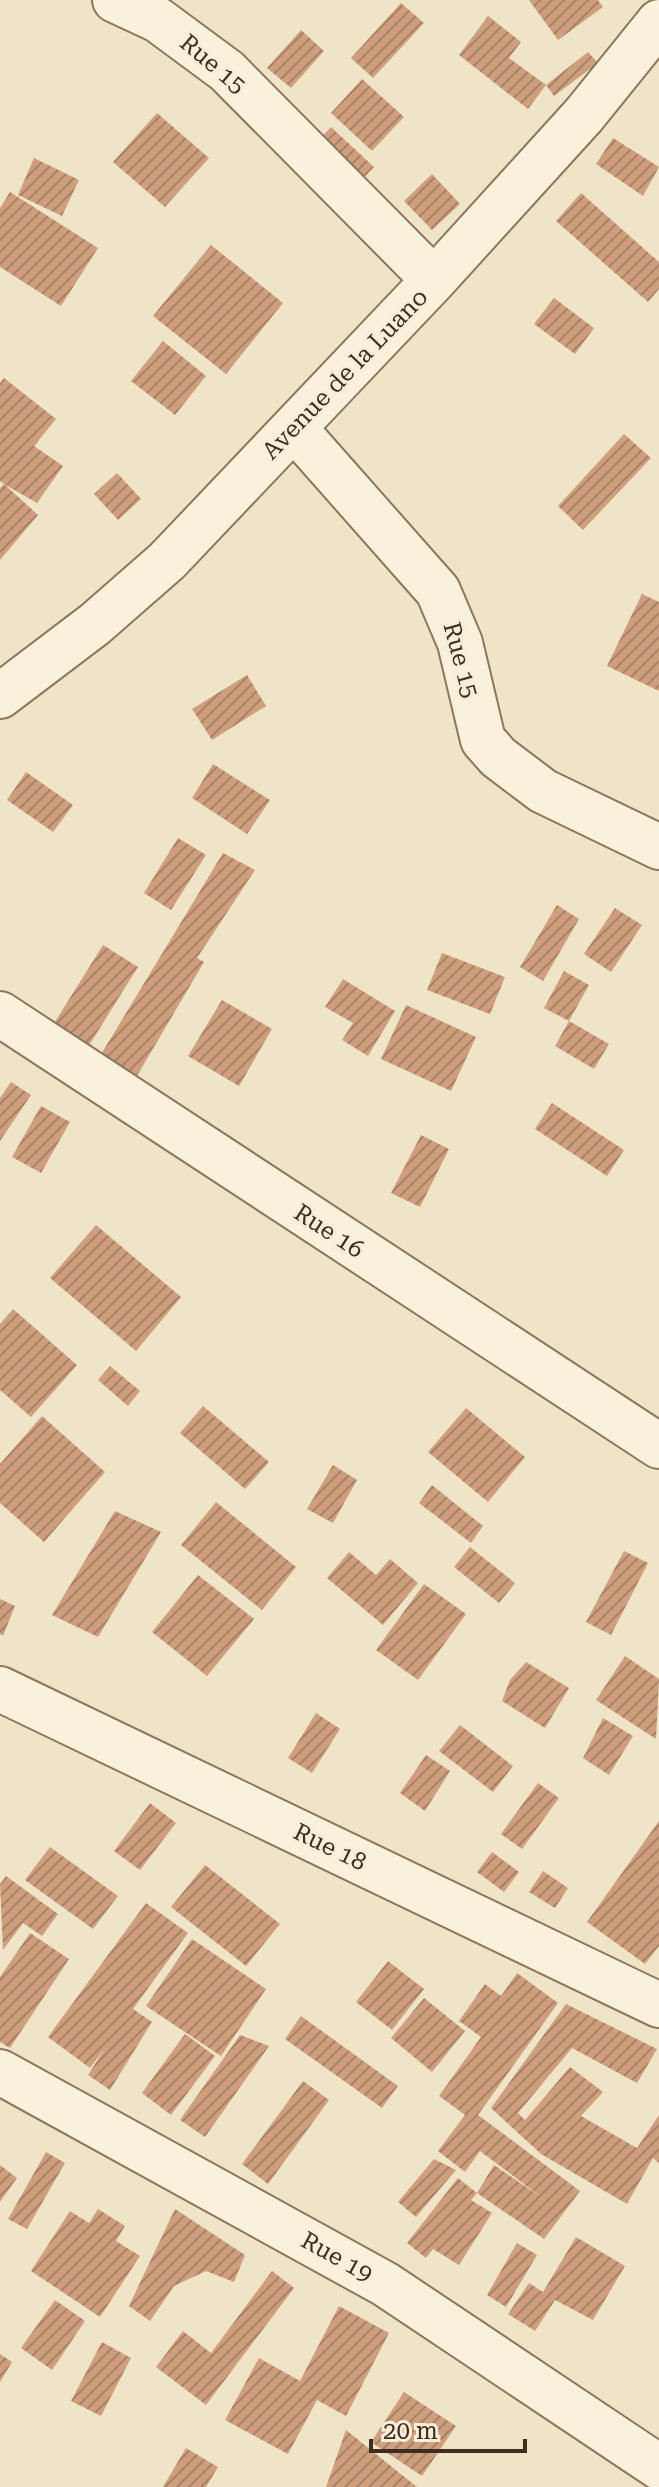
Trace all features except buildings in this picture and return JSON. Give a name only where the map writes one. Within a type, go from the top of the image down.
[{"type":"street","name":"Rue 15","points":[[115,0],[158,20],[227,71],[434,280]]},
{"type":"street","name":"Avenue de la Luano","points":[[0,696],[95,624],[167,561],[434,280],[584,115],[659,22]]},
{"type":"street","name":"Rue 15","points":[[294,428],[438,591],[460,643],[483,740],[515,773],[543,791],[659,847]]},
{"type":"street","name":"Rue 16","points":[[0,1014],[659,1446]]},
{"type":"street","name":"Rue 18","points":[[0,1689],[659,2005]]},
{"type":"street","name":"Rue 19","points":[[0,2072],[385,2284],[659,2467]]}]
